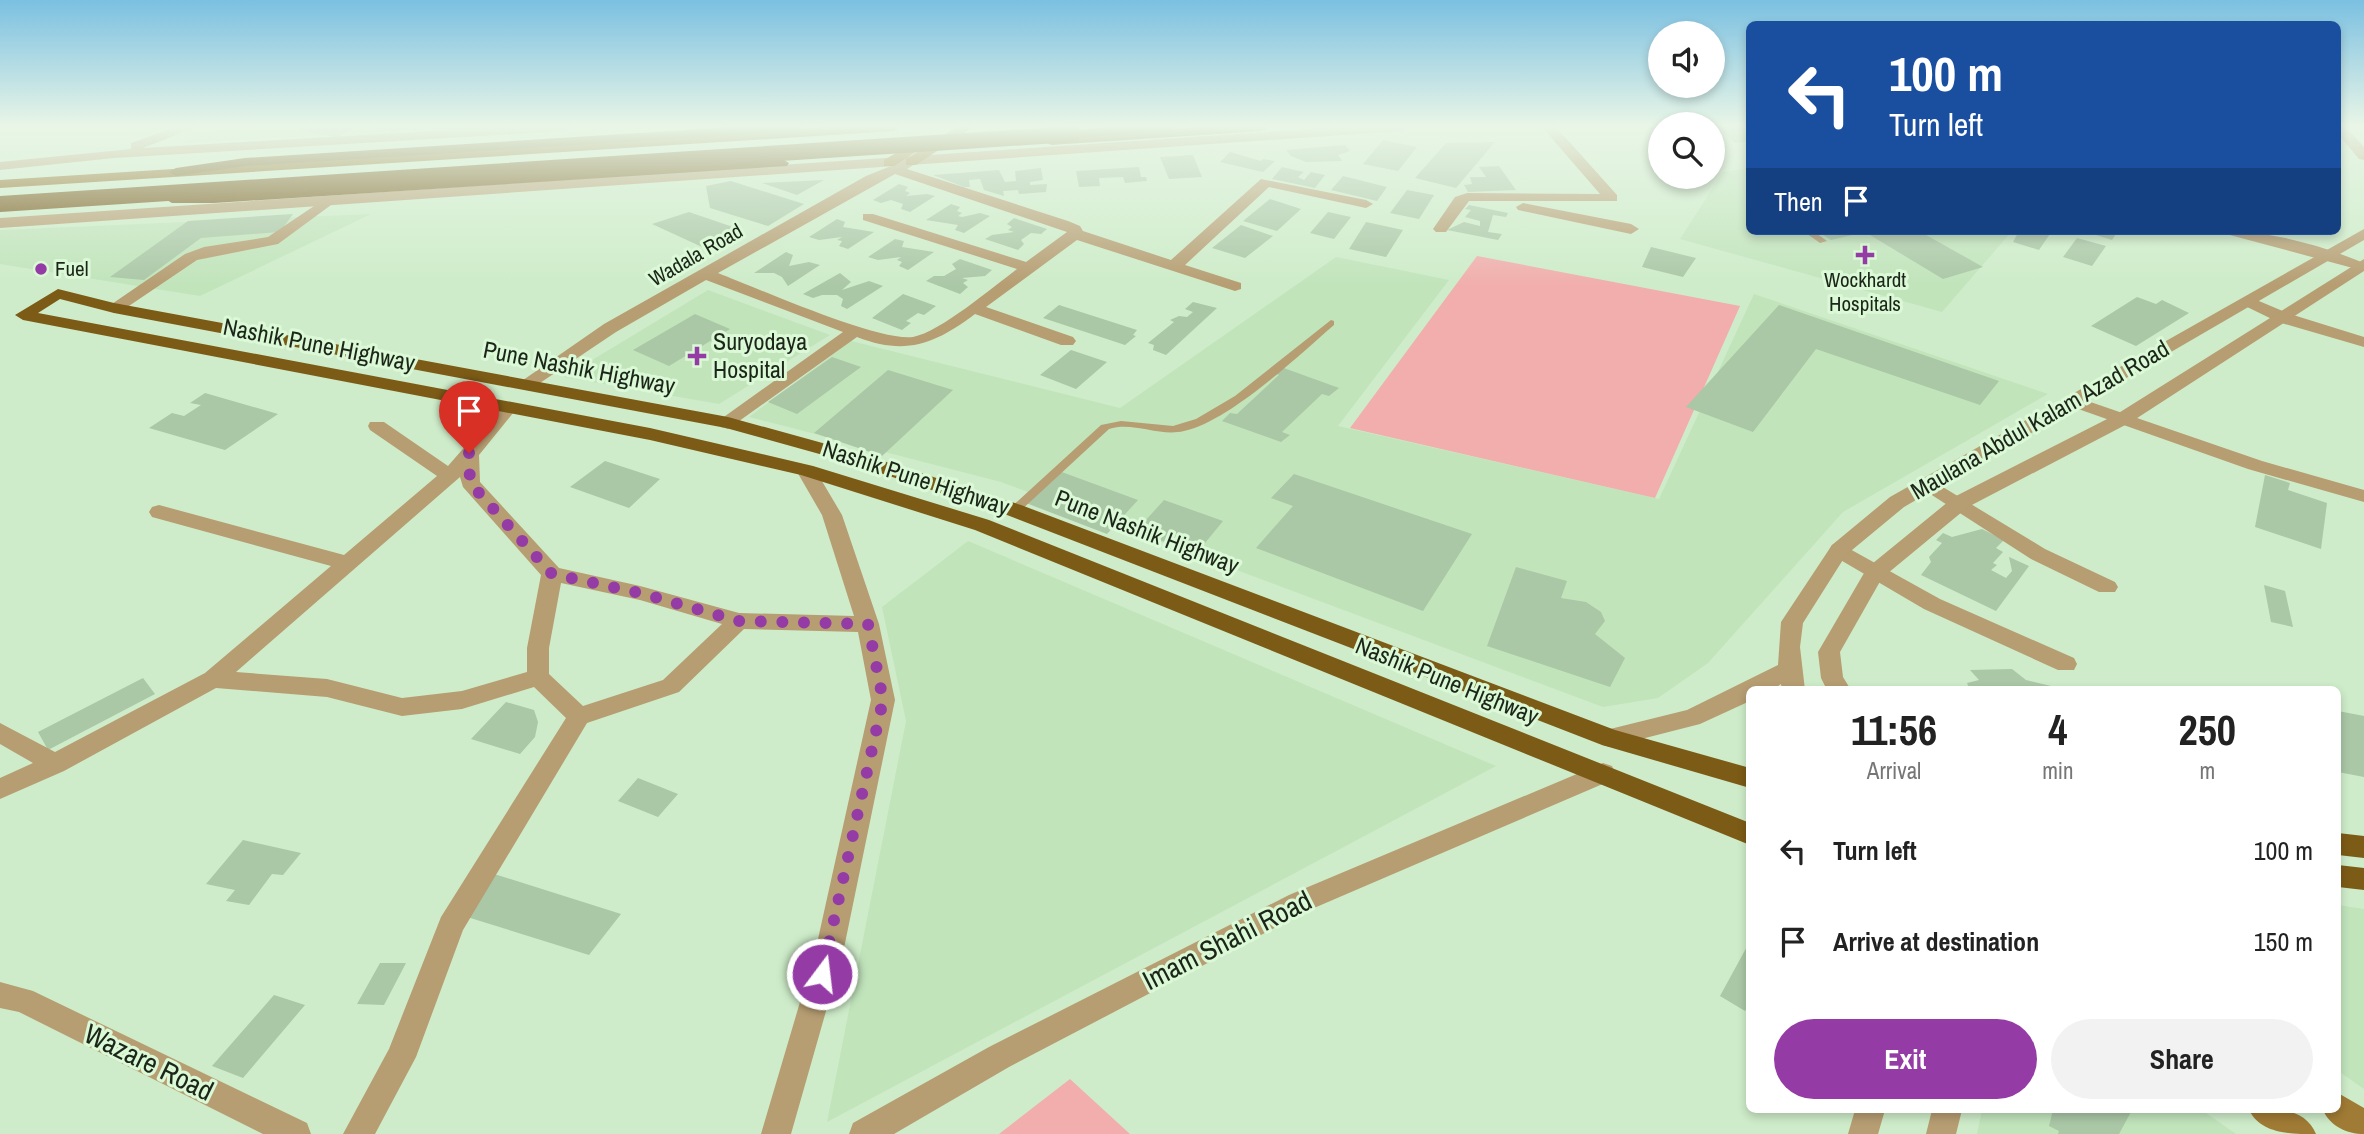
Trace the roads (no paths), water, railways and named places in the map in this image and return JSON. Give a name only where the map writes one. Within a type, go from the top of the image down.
[{"type":"highway","points":[[0,192],[206,180]]},
{"type":"highway","points":[[0,204],[369,180]]},
{"type":"highway","points":[[152,198],[214,199],[515,180]]},
{"type":"highway","name":"Pune Nashik Highway","points":[[23,315],[58,294],[114,308],[728,423],[848,456],[1014,510],[1610,738],[1746,777]]},
{"type":"highway","name":"Nashik Pune Highway","points":[[23,315],[650,434],[806,470],[982,525],[1746,832]]},
{"type":"highway","points":[[2341,844],[2364,847]]},
{"type":"highway","points":[[2341,876],[2364,879]]},
{"type":"main road","points":[[0,184],[60,180]]},
{"type":"main road","points":[[0,209],[479,180]]},
{"type":"main road","points":[[2341,1110],[2364,1126]]},
{"type":"main road","points":[[2269,1113],[2301,1134]]},
{"type":"street","points":[[0,223],[673,180]]},
{"type":"street","name":"Wadala Road","points":[[525,385],[610,328],[869,180]]},
{"type":"street","points":[[933,180],[1063,224],[1075,229],[1074,234]]},
{"type":"street","points":[[1441,229],[1460,200],[1476,197],[1612,198],[1596,180]]},
{"type":"street","points":[[1174,266],[1266,182],[1366,204]]},
{"type":"street","points":[[1476,197],[1631,229]]},
{"type":"street","points":[[114,308],[191,257],[204,252],[273,241],[326,202]]},
{"type":"street","points":[[868,217],[1029,268]]},
{"type":"street","points":[[1074,234],[1235,286]]},
{"type":"street","points":[[706,274],[888,342],[916,342],[934,335],[1074,234]]},
{"type":"street","name":"Maulana Abdul Kalam Azad Road","points":[[1766,686],[1792,679],[1789,632],[1792,622],[1839,550],[1897,502],[2364,234]]},
{"type":"street","points":[[2248,235],[2362,265]]},
{"type":"street","points":[[1837,686],[1832,678],[1829,652],[1874,573],[1961,502],[2124,418],[2284,318],[2362,265]]},
{"type":"street","points":[[2247,301],[2284,318],[2364,342]]},
{"type":"street","points":[[973,308],[1067,341]]},
{"type":"street","points":[[728,423],[855,331]]},
{"type":"street","points":[[2073,401],[2255,465],[2364,496]]},
{"type":"street","points":[[0,789],[55,764],[213,679],[450,477],[508,408]]},
{"type":"street","points":[[376,426],[450,477]]},
{"type":"street","points":[[469,453],[470,483],[552,574],[640,593],[739,621],[868,624]]},
{"type":"street","points":[[776,1134],[830,948],[883,700],[868,624],[832,515],[806,470]]},
{"type":"street","points":[[1928,484],[1961,502],[2038,554],[2107,587]]},
{"type":"street","points":[[159,512],[349,564]]},
{"type":"street","points":[[1839,550],[1874,573],[1932,604],[2066,664]]},
{"type":"street","points":[[552,574],[538,649],[538,677],[579,716]]},
{"type":"street","points":[[358,1134],[401,1056],[451,925],[579,716],[671,686],[739,621]]},
{"type":"street","points":[[213,679],[327,688],[402,707],[462,700],[538,677]]},
{"type":"street","name":"Maulana Abdul Kalam Azad Road","points":[[1610,738],[1692,718],[1746,692]]},
{"type":"street","points":[[0,732],[55,764]]},
{"type":"street","name":"Imam Shahi Road","points":[[864,1134],[999,1057],[1298,903],[1603,773]]},
{"type":"street","name":"Wazare Road","points":[[0,995],[23,1000],[296,1134]]},
{"type":"street","points":[[1863,1134],[1869,1113]]},
{"type":"street","points":[[1941,1134],[1946,1113]]},
{"type":"lane","points":[[1813,235],[1823,241]]},
{"type":"lane","points":[[1014,510],[1105,426],[1120,422],[1169,432],[1208,420],[1331,323]]},
{"type":"place","name":"Wockhardt Hospitals","points":[[1865,255]]},
{"type":"place","name":"Fuel","points":[[41,269]]},
{"type":"place","name":"Suryodaya Hospital","points":[[697,356]]}]
